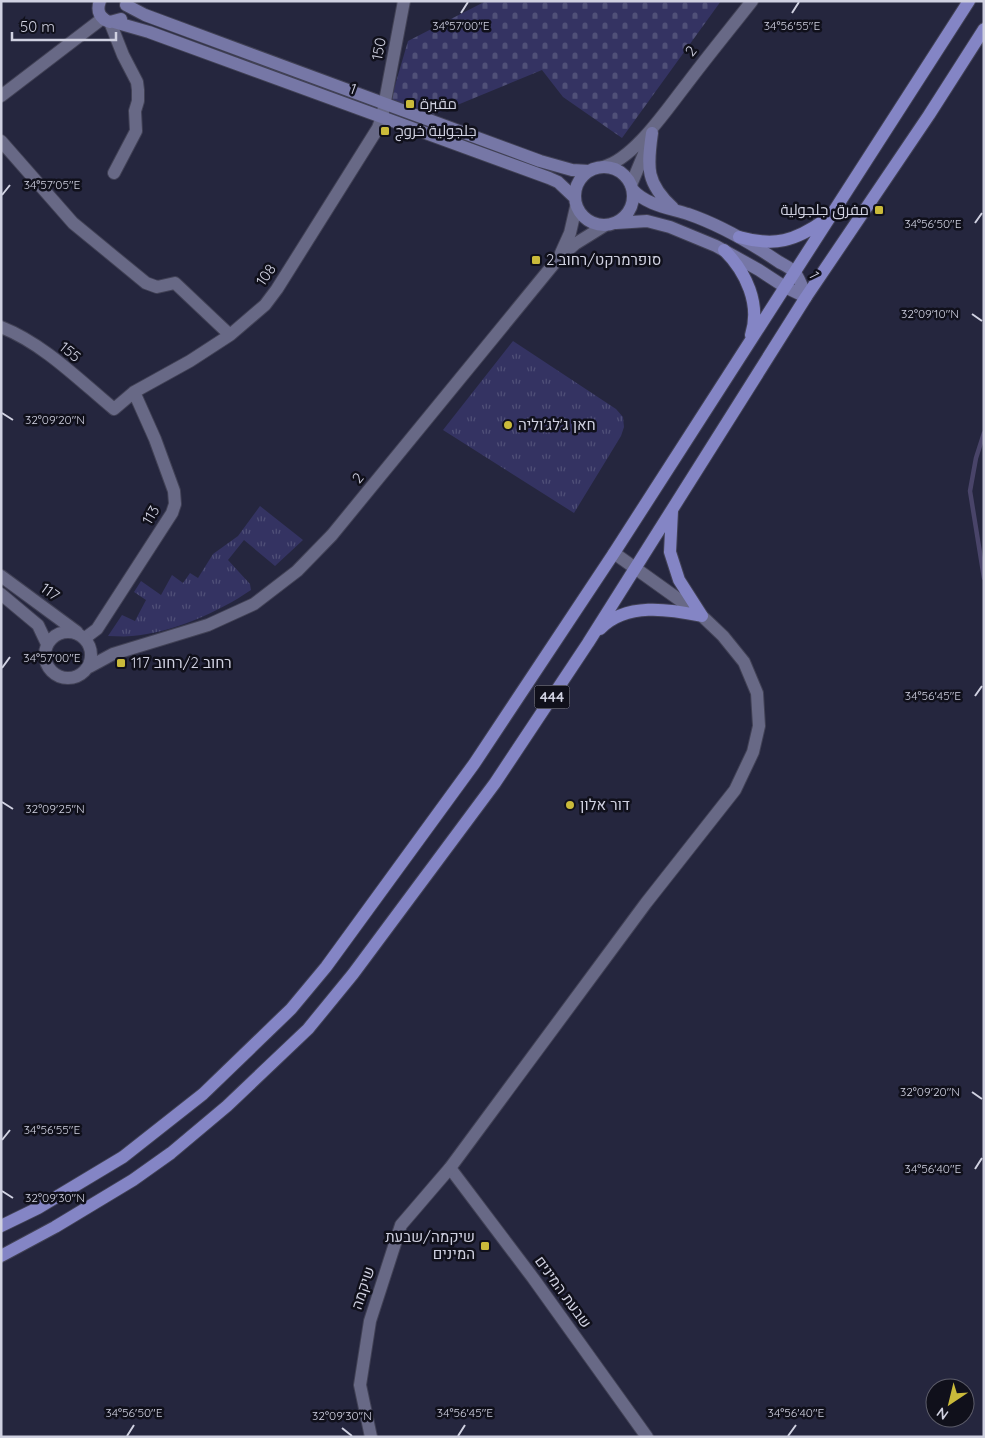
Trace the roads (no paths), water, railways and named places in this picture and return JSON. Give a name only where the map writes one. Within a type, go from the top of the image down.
[{"type":"main road","name":"444","points":[[1,1226],[38,1208],[123,1157],[203,1094],[291,1009],[326,967],[474,764],[614,553],[969,1]]},
{"type":"main road","points":[[98,3],[98,10],[109,21],[124,16],[125,3]]},
{"type":"main road","name":"1","points":[[125,3],[145,16],[560,168],[589,171]]},
{"type":"main road","name":"1","points":[[109,21],[149,32],[548,178],[558,182],[576,202]]},
{"type":"main road","name":"444","points":[[1,1256],[55,1227],[125,1185],[171,1153],[227,1106],[308,1029],[353,974],[495,783],[588,643],[806,297],[929,115],[984,29]]},
{"type":"main road","points":[[655,128],[649,155],[649,169],[653,185],[663,199],[675,210]]},
{"type":"main road","points":[[603,167],[613,168],[622,174],[632,187],[632,205],[628,212],[610,224],[592,223],[584,218],[576,202],[576,185],[580,178],[589,171],[603,167]]},
{"type":"main road","name":"1","points":[[632,187],[642,198],[707,222],[739,237],[794,272],[806,297]]},
{"type":"main road","points":[[739,237],[761,242],[785,241],[796,238],[812,229],[833,214]]},
{"type":"main road","name":"1","points":[[610,224],[636,220],[658,223],[724,250],[785,287],[806,297]]},
{"type":"main road","points":[[724,250],[735,261],[750,291],[754,308],[754,322],[749,343]]},
{"type":"main road","points":[[672,510],[670,552],[679,580],[702,616]]},
{"type":"main road","points":[[588,643],[604,625],[623,614],[668,609],[702,616]]},
{"type":"street","name":"2","points":[[603,167],[611,165],[621,158],[655,128],[685,86],[752,1]]},
{"type":"street","name":"150","points":[[384,104],[403,2]]},
{"type":"street","points":[[1,96],[109,21],[137,82],[138,90],[135,112],[136,131],[114,173]]},
{"type":"street","name":"108","points":[[114,409],[134,392],[190,361],[230,335],[251,318],[277,289],[370,143],[382,117],[384,104]]},
{"type":"street","name":"2","points":[[632,187],[655,128]]},
{"type":"street","points":[[1,141],[84,233],[146,283],[157,287],[175,282],[230,335]]},
{"type":"street","name":"2","points":[[557,260],[570,233],[576,202]]},
{"type":"street","name":"2","points":[[89,667],[113,654],[208,626],[237,613],[254,604],[297,571],[332,535],[557,260],[575,244],[610,224]]},
{"type":"street","name":"155","points":[[1,328],[11,331],[50,356],[114,409]]},
{"type":"street","name":"113","points":[[84,639],[97,629],[172,513],[175,504],[174,491],[155,438],[134,392]]},
{"type":"street","name":"שיקמה","points":[[371,1437],[360,1385],[370,1321],[401,1224],[450,1168],[646,903],[735,790],[754,752],[759,726],[757,693],[744,662],[723,636],[702,616],[614,553]]},
{"type":"street","name":"117","points":[[1,576],[84,639]]},
{"type":"street","name":"117","points":[[1,594],[38,624],[47,644]]},
{"type":"street","points":[[64,632],[71,632],[84,639],[92,652],[89,667],[77,677],[62,678],[55,674],[46,663],[47,644],[52,638],[64,632]]},
{"type":"street","name":"2","points":[[84,639],[103,648],[131,649]]},
{"type":"street","name":"שבעת המינים","points":[[450,1168],[533,1278],[648,1437]]},
{"type":"waterway","points":[[984,433],[976,458],[970,491],[984,578]]},
{"type":"place","name":"مقبرة","points":[[410,104]]},
{"type":"place","name":"جلجولية خروج","points":[[385,131]]},
{"type":"place","name":"مفرق جلجولية","points":[[879,210]]},
{"type":"place","name":"סופרמרקט/רחוב 2","points":[[536,260]]},
{"type":"place","name":"חאן ג'לג'וליה","points":[[508,425]]},
{"type":"place","name":"רחוב 2/רחוב 117","points":[[121,663]]},
{"type":"place","name":"דור אלון","points":[[570,805]]},
{"type":"place","name":"שיקמה/שבעת המינים","points":[[485,1246]]}]
